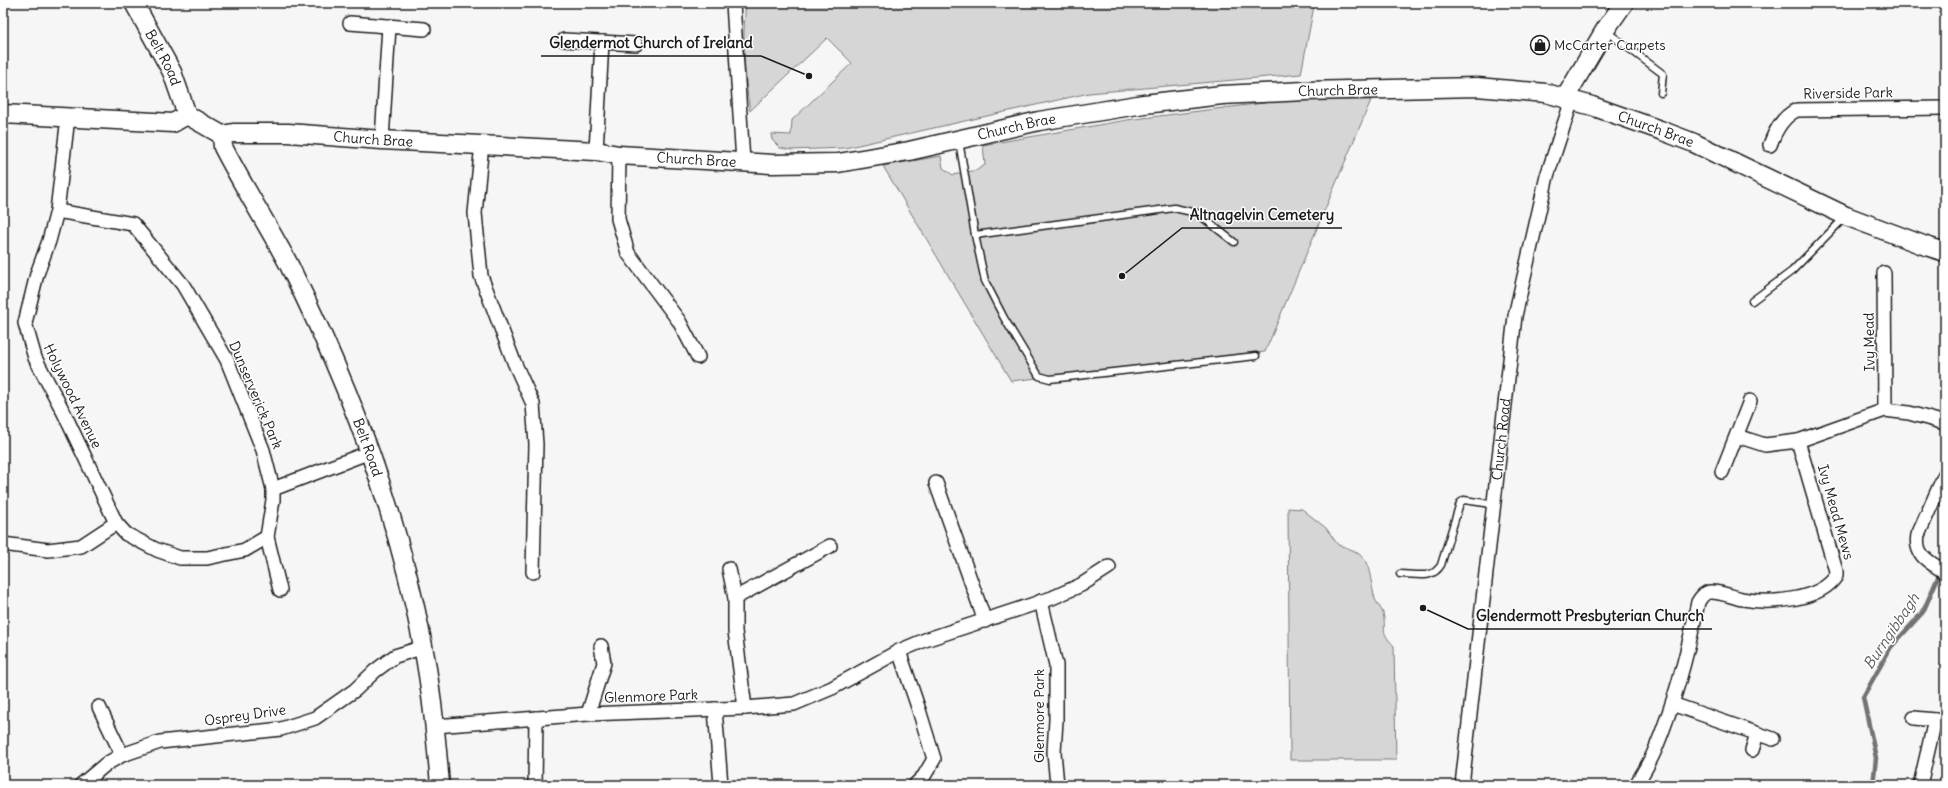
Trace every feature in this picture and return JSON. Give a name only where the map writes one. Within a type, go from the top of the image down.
[{"type":"main road","name":"Belt Road","points":[[134,3],[172,72],[187,115]]},
{"type":"main road","name":"Church Road","points":[[1569,99],[1605,30],[1624,3]]},
{"type":"main road","name":"Church Brae","points":[[222,135],[233,133],[288,133],[382,140],[596,151],[619,155],[772,164],[838,163],[909,151],[1039,121],[1144,104],[1222,96],[1306,91],[1477,87],[1526,91],[1569,99],[1660,130],[1694,143],[1846,216],[1945,252]]},
{"type":"main road","points":[[3,114],[173,124],[187,115],[222,135]]},
{"type":"main road","name":"Belt Road","points":[[222,135],[223,147],[287,263],[329,350],[386,496],[400,546],[424,647],[435,726],[440,785]]},
{"type":"street","points":[[733,3],[743,162]]},
{"type":"street","points":[[350,23],[424,29]]},
{"type":"street","points":[[382,140],[389,26]]},
{"type":"street","points":[[564,40],[636,44]]},
{"type":"street","points":[[596,151],[602,42]]},
{"type":"street","name":"Church Road","points":[[1462,785],[1486,575],[1492,504],[1515,316],[1547,176],[1569,99]]},
{"type":"street","name":"Riverside Park","points":[[1770,145],[1774,132],[1791,112],[1797,110],[1945,108]]},
{"type":"street","name":"Holywood Avenue","points":[[68,117],[57,211],[49,241],[37,274],[24,323],[35,358],[64,413],[116,523],[126,534],[157,550],[180,558],[207,558],[245,550],[267,537]]},
{"type":"street","points":[[482,144],[475,213],[481,276],[514,362],[533,404],[536,444],[533,572]]},
{"type":"street","points":[[619,155],[618,219],[628,253],[679,321],[698,357]]},
{"type":"street","name":"Dunserverick Park","points":[[57,211],[133,224],[178,279],[227,360],[263,450],[273,489],[274,500],[267,537]]},
{"type":"street","name":"Ivy Mead","points":[[1884,274],[1885,410]]},
{"type":"street","points":[[1722,472],[1750,401]]},
{"type":"street","points":[[1737,436],[1756,443],[1765,444],[1798,441],[1850,421],[1885,410],[1909,413],[1945,423]]},
{"type":"street","name":"Ivy Mead Mews","points":[[1636,785],[1655,751],[1672,704],[1691,638],[1698,602],[1706,593],[1716,592],[1751,600],[1766,601],[1789,599],[1810,594],[1825,588],[1836,576],[1798,441]]},
{"type":"street","points":[[273,489],[370,452]]},
{"type":"street","points":[[1945,474],[1918,535],[1916,545],[1919,552],[1930,562],[1945,572]]},
{"type":"street","points":[[936,483],[985,621]]},
{"type":"street","points":[[3,544],[48,550],[80,546],[116,523]]},
{"type":"street","points":[[267,537],[280,590]]},
{"type":"street","points":[[735,598],[830,546]]},
{"type":"street","name":"Glenmore Park","points":[[435,726],[588,714],[746,708],[794,704],[832,688],[899,651],[925,640],[985,621],[1082,585],[1109,567]]},
{"type":"street","points":[[729,569],[735,598],[735,631],[746,708]]},
{"type":"street","name":"Glenmore Park","points":[[1041,601],[1056,665],[1056,720],[1054,752],[1057,785]]},
{"type":"street","name":"Glenmore Park","points":[[588,714],[604,663],[601,646]]},
{"type":"street","name":"Osprey Drive","points":[[81,785],[106,764],[122,755],[160,742],[281,729],[315,718],[356,690],[375,670],[395,656],[424,647]]},
{"type":"street","points":[[899,651],[920,710],[934,759],[924,776],[915,785]]},
{"type":"street","points":[[1672,704],[1773,739]]},
{"type":"street","points":[[98,707],[122,755]]},
{"type":"street","name":"Glenmore Park","points":[[715,709],[721,785]]},
{"type":"street","points":[[535,785],[536,718]]},
{"type":"street","points":[[1914,718],[1940,721],[1920,785]]},
{"type":"street","points":[[1752,750],[1757,734]]},
{"type":"lane","points":[[1605,30],[1663,74],[1661,93]]},
{"type":"lane","points":[[959,139],[975,236],[985,281],[1004,318],[1039,376],[1050,379],[1256,356]]},
{"type":"lane","points":[[975,236],[1174,208],[1197,213],[1234,242]]},
{"type":"lane","points":[[1752,301],[1792,271],[1846,216]]},
{"type":"lane","points":[[1400,574],[1432,575],[1437,572],[1441,565],[1460,503],[1464,500],[1492,504]]},
{"type":"shaded area","points":[[746,3],[1153,3],[1314,6],[1301,74],[1089,93],[845,148],[791,150],[780,148],[772,140],[771,134],[791,135],[792,120],[852,63],[827,38],[750,111],[744,57]]},
{"type":"shaded area","points":[[1296,99],[1371,100],[1265,352],[1011,381],[883,166],[941,156],[943,168],[953,175],[977,170],[985,165],[983,145],[1127,120]]},
{"type":"shaded area","points":[[1288,508],[1302,509],[1326,528],[1338,545],[1358,553],[1367,564],[1375,599],[1383,613],[1384,630],[1389,641],[1394,646],[1396,760],[1290,760]]},
{"type":"waterway","name":"Burngibbagh","points":[[1873,785],[1876,758],[1863,697],[1891,647],[1923,612],[1945,561]]},
{"type":"place","name":"McCarter Carpets","points":[[1540,45]]},
{"type":"place","name":"Glendermot Church of Ireland","points":[[809,76]]},
{"type":"place","name":"Altnagelvin Cemetery","points":[[1122,276]]},
{"type":"place","name":"Glendermott Presbyterian Church","points":[[1423,608]]}]
